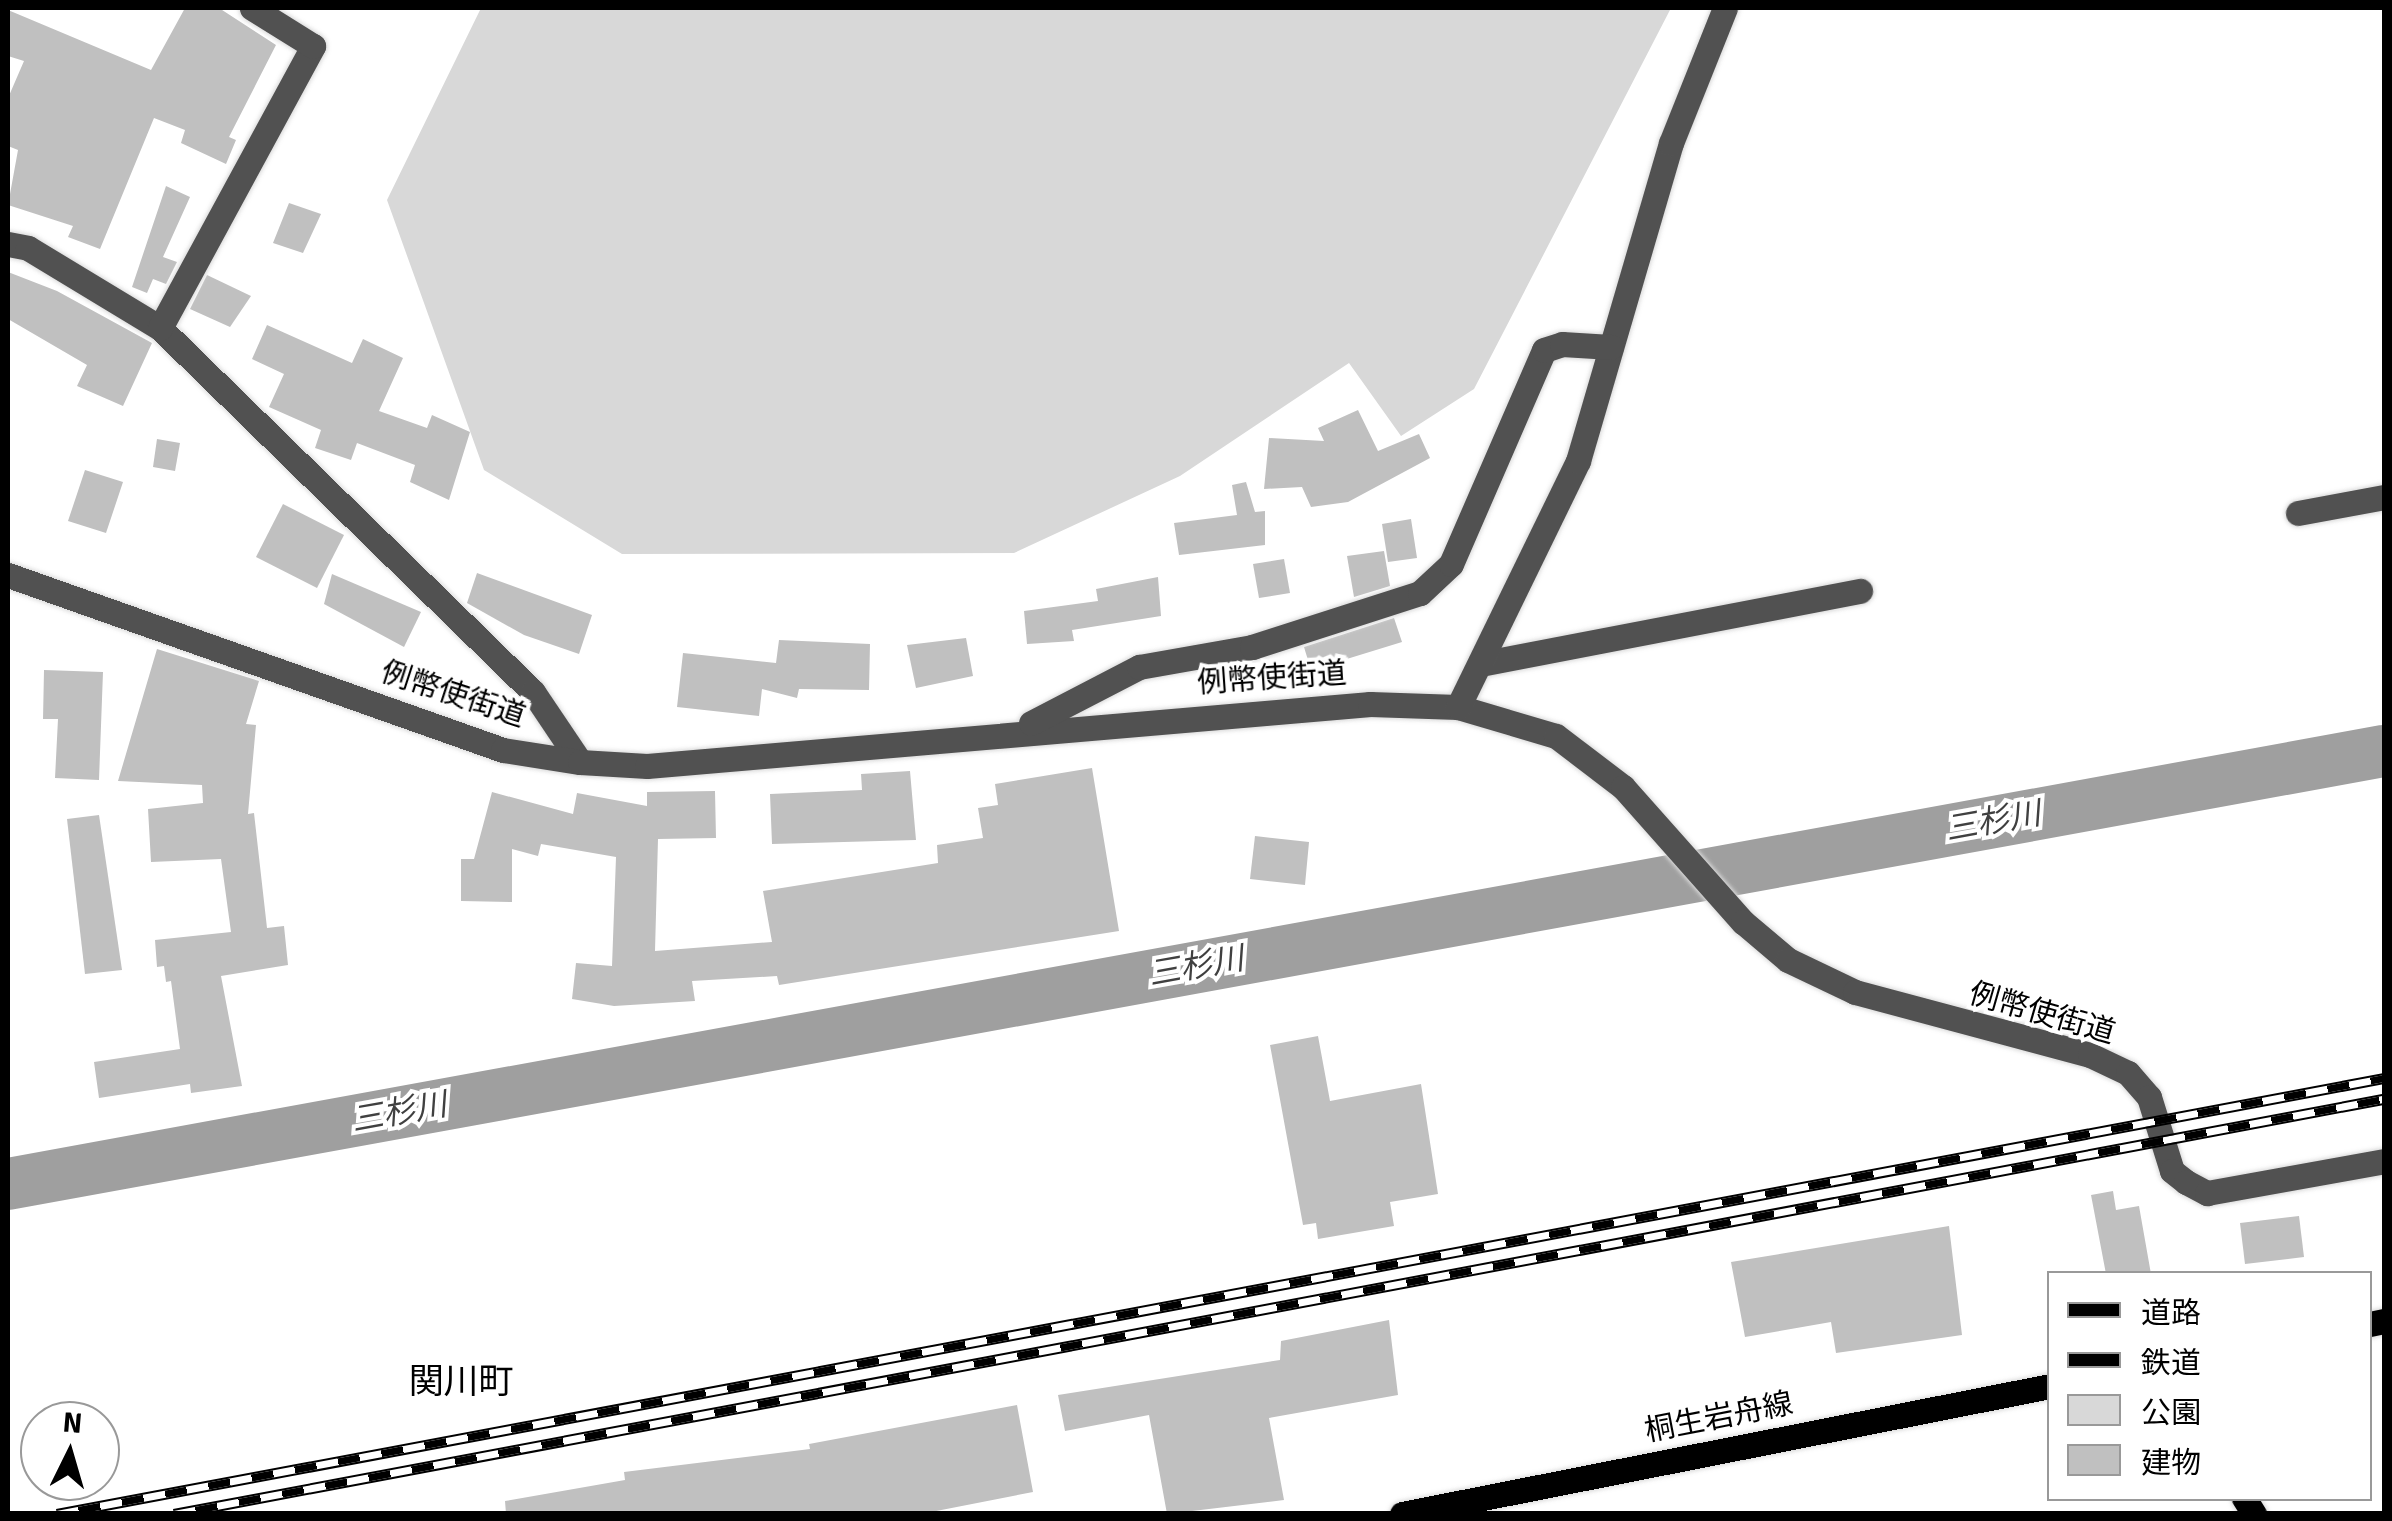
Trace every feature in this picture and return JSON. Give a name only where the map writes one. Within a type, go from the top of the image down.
[{"type":"main road","name":"桐生岩舟線","points":[[1402,1514],[2047,1387]]},
{"type":"street","points":[[160,328],[314,46],[252,8]]},
{"type":"street","points":[[1458,707],[1485,663],[1578,461],[1671,143],[1725,8]]},
{"type":"street","points":[[8,244],[28,248],[160,328],[533,692],[580,762]]},
{"type":"street","points":[[1013,731],[1139,667],[1252,647],[1420,594],[1450,564],[1544,350],[1612,347]]},
{"type":"street","points":[[2298,513],[2384,497]]},
{"type":"street","name":"例幣使街道","points":[[8,574],[503,750],[580,762],[647,766],[1013,731],[1370,704],[1458,707],[1556,736],[1664,828],[1742,922],[1788,960],[1855,992],[2090,1054],[2128,1073],[2149,1096],[2172,1171],[2208,1193],[2384,1161]]},
{"type":"street","points":[[1485,663],[1860,591]]},
{"type":"green space","points":[[481,8],[1671,8],[1474,389],[1401,436],[1349,363],[1180,476],[1014,553],[622,554],[484,470],[387,200]]},
{"type":"building","points":[[185,8],[219,8],[276,45],[229,137],[236,140],[226,164],[181,143],[185,130],[154,118],[100,249],[68,237],[73,226],[8,205],[18,150],[8,146],[8,98],[24,61],[8,56],[8,10],[151,70]]},
{"type":"building","points":[[166,186],[190,197],[163,257],[177,262],[166,284],[153,279],[147,293],[132,287]]},
{"type":"building","points":[[289,203],[321,214],[303,253],[273,243]]},
{"type":"building","points":[[8,272],[57,291],[152,343],[123,406],[77,386],[87,365],[8,319]]},
{"type":"building","points":[[207,275],[251,296],[230,327],[190,309]]},
{"type":"building","points":[[267,325],[352,363],[363,339],[403,358],[379,411],[427,428],[432,415],[470,432],[449,500],[410,482],[415,465],[357,443],[351,460],[315,448],[321,430],[269,407],[284,374],[252,359]]},
{"type":"building","points":[[1358,410],[1378,451],[1419,434],[1430,458],[1348,502],[1311,507],[1302,487],[1264,489],[1269,438],[1324,441],[1318,428]]},
{"type":"building","points":[[157,439],[180,443],[175,471],[153,467]]},
{"type":"building","points":[[85,470],[123,482],[106,533],[68,521]]},
{"type":"building","points":[[1246,482],[1255,512],[1265,511],[1265,545],[1179,555],[1174,523],[1237,515],[1232,485]]},
{"type":"building","points":[[283,504],[344,535],[317,588],[256,557]]},
{"type":"building","points":[[1411,519],[1417,558],[1388,562],[1382,524]]},
{"type":"building","points":[[1384,551],[1390,586],[1354,597],[1347,556]]},
{"type":"building","points":[[1284,559],[1290,593],[1259,598],[1253,564]]},
{"type":"building","points":[[477,573],[592,615],[579,654],[524,635],[467,603]]},
{"type":"building","points":[[332,574],[421,612],[404,647],[324,604]]},
{"type":"building","points":[[1158,577],[1161,616],[1072,630],[1074,641],[1027,644],[1024,611],[1098,601],[1096,589]]},
{"type":"building","points":[[1394,618],[1402,642],[1311,670],[1304,647]]},
{"type":"building","points":[[966,638],[973,676],[916,688],[907,645]]},
{"type":"building","points":[[779,640],[870,644],[869,690],[799,689],[797,698],[762,689],[759,716],[677,707],[683,653],[776,663]]},
{"type":"building","points":[[157,649],[259,681],[246,724],[256,725],[248,814],[254,813],[267,928],[284,926],[288,965],[221,976],[242,1086],[191,1093],[190,1084],[99,1098],[94,1062],[180,1049],[171,981],[166,982],[164,966],[157,967],[155,940],[231,932],[221,859],[151,862],[148,809],[203,803],[202,785],[118,781]]},
{"type":"building","points":[[44,670],[103,672],[99,780],[55,778],[58,719],[43,719]]},
{"type":"building","points":[[1092,768],[1119,931],[779,985],[777,976],[692,981],[695,1001],[614,1006],[572,999],[576,963],[612,966],[616,857],[541,844],[538,856],[512,849],[512,902],[461,901],[461,859],[474,859],[492,792],[573,814],[577,793],[647,806],[647,792],[715,791],[716,838],[658,839],[655,951],[772,942],[763,891],[938,863],[937,845],[983,838],[978,808],[998,805],[995,784]]},
{"type":"building","points":[[910,771],[916,840],[772,844],[770,794],[862,790],[861,774]]},
{"type":"building","points":[[99,815],[122,970],[85,974],[67,819]]},
{"type":"building","points":[[1255,836],[1309,842],[1305,885],[1250,879]]},
{"type":"building","points":[[1318,1036],[1330,1101],[1421,1084],[1438,1194],[1390,1202],[1394,1226],[1318,1239],[1316,1223],[1303,1225],[1270,1045]]},
{"type":"building","points":[[2113,1191],[2116,1210],[2139,1206],[2150,1271],[2105,1271],[2091,1195]]},
{"type":"building","points":[[2299,1216],[2304,1257],[2245,1264],[2240,1223]]},
{"type":"building","points":[[1949,1226],[1962,1335],[1836,1353],[1831,1322],[1745,1337],[1731,1262]]},
{"type":"building","points":[[1389,1320],[1398,1395],[1269,1418],[1284,1500],[1167,1514],[1149,1415],[1065,1431],[1058,1395],[1280,1360],[1281,1341]]},
{"type":"building","points":[[1017,1405],[1033,1492],[921,1514],[506,1514],[505,1501],[625,1480],[624,1472],[810,1449],[809,1444]]},
{"type":"waterway","name":"三杉川","points":[[8,1184],[2384,751]]},
{"type":"railway","points":[[57,1514],[2384,1078]]},
{"type":"railway","points":[[174,1514],[2384,1099]]},
{"type":"district","name":"関川町","points":[[461,1382]]}]
